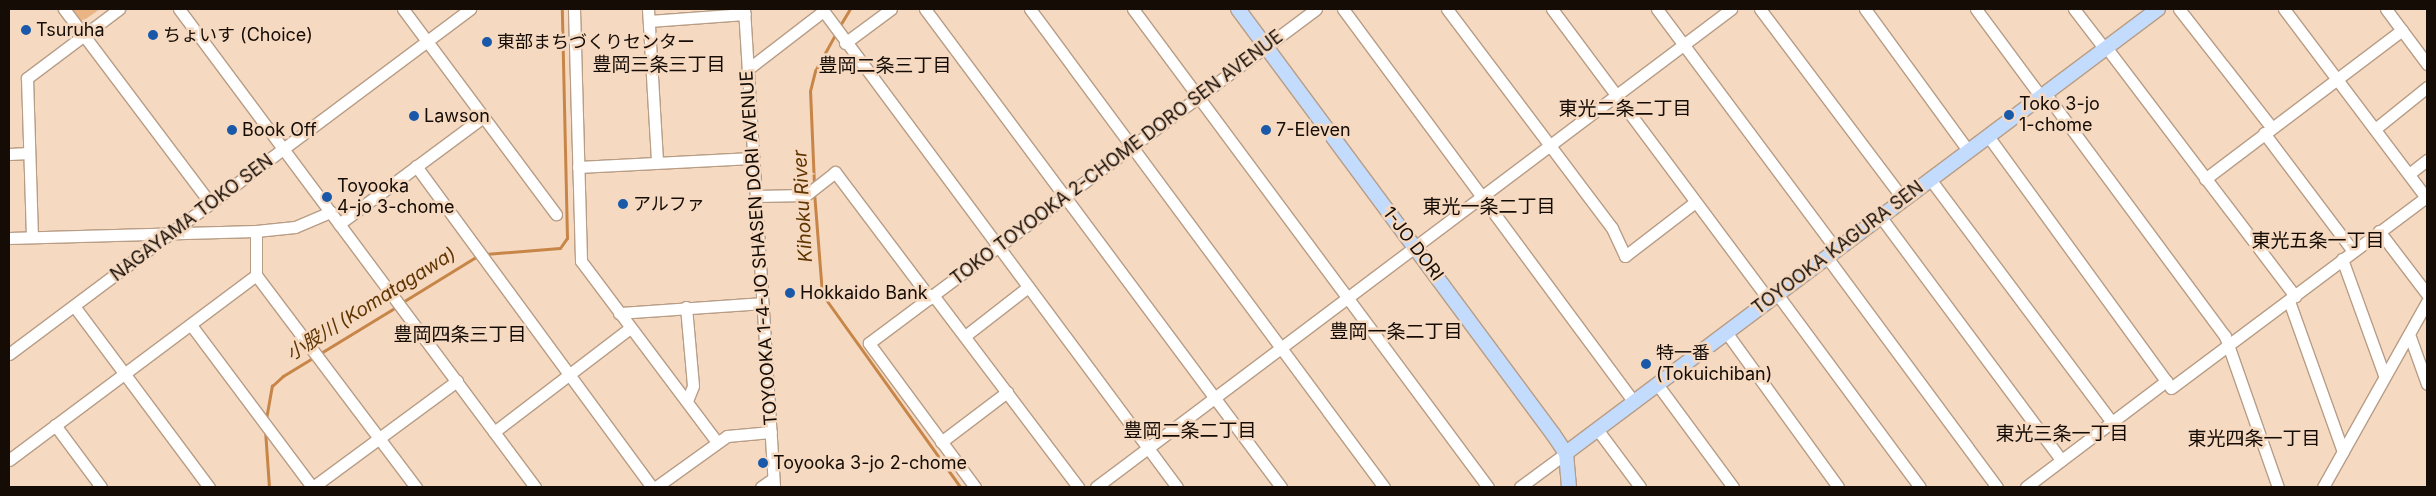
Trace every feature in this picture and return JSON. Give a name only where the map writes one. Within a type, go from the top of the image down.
[{"type":"main road","name":"1-JO DORI","points":[[1238,9],[1566,453]]},
{"type":"main road","name":"TOYOOKA KAGURA SEN","points":[[1566,453],[2158,9]]},
{"type":"main road","points":[[1566,453],[1569,487]]},
{"type":"street","points":[[64,9],[210,203]]},
{"type":"street","points":[[32,237],[27,78],[119,9]]},
{"type":"street","points":[[179,9],[535,487]]},
{"type":"street","points":[[403,9],[556,214]]},
{"type":"street","name":"NAGAYAMA TOKO SEN","points":[[9,354],[470,9]]},
{"type":"street","points":[[574,9],[581,261],[687,401],[722,439]]},
{"type":"street","points":[[648,9],[657,162]]},
{"type":"street","points":[[843,41],[891,9]]},
{"type":"street","points":[[924,9],[1281,487]]},
{"type":"street","points":[[1030,9],[1384,487]]},
{"type":"street","points":[[1134,9],[1488,487]]},
{"type":"street","name":"TOKO TOYOOKA 2-CHOME DORO SEN AVENUE","points":[[941,442],[869,343],[1316,9]]},
{"type":"street","points":[[1343,9],[1634,402]]},
{"type":"street","points":[[1447,9],[1612,228],[1625,256],[1695,202]]},
{"type":"street","points":[[1552,9],[1695,202],[1773,297],[1920,487]]},
{"type":"street","points":[[1657,9],[1997,487]]},
{"type":"street","points":[[1096,487],[1731,9]]},
{"type":"street","points":[[1760,9],[1903,199]]},
{"type":"street","points":[[1865,9],[1968,150]]},
{"type":"street","points":[[1976,9],[2043,95],[2229,347],[2278,487]]},
{"type":"street","points":[[2074,9],[2205,179],[2292,299],[2343,452]]},
{"type":"street","points":[[2179,9],[2268,130],[2353,251]]},
{"type":"street","points":[[1988,136],[2171,388],[2229,347],[2379,230],[2426,198],[2284,9]]},
{"type":"street","points":[[2386,9],[2427,64]]},
{"type":"street","points":[[748,69],[822,10],[831,25],[1177,487]]},
{"type":"street","points":[[649,21],[745,12]]},
{"type":"street","name":"TOYOOKA 1-4-JO SHASEN DORI AVENUE","points":[[745,12],[752,158],[756,196],[773,483]]},
{"type":"street","points":[[2205,179],[2402,30]]},
{"type":"street","points":[[2375,129],[2427,87]]},
{"type":"street","points":[[339,224],[483,117]]},
{"type":"street","points":[[9,154],[29,153]]},
{"type":"street","points":[[578,167],[752,158]]},
{"type":"street","points":[[2409,174],[2427,160]]},
{"type":"street","points":[[416,166],[652,487]]},
{"type":"street","points":[[756,196],[806,195],[835,172],[964,336],[1078,487]]},
{"type":"street","points":[[1930,179],[2112,422]]},
{"type":"street","points":[[9,238],[173,231],[256,231],[295,227],[331,212]]},
{"type":"street","points":[[1880,216],[2061,460]]},
{"type":"street","points":[[2379,230],[2427,294]]},
{"type":"street","points":[[256,231],[256,275],[416,487]]},
{"type":"street","points":[[2342,259],[2384,375]]},
{"type":"street","points":[[9,460],[256,275]]},
{"type":"street","points":[[964,336],[1028,287]]},
{"type":"street","points":[[2324,487],[2384,375],[2427,302]]},
{"type":"street","points":[[619,313],[762,303]]},
{"type":"street","points":[[74,306],[209,487]]},
{"type":"street","points":[[686,307],[693,386],[687,401]]},
{"type":"street","points":[[190,325],[312,487],[457,381]]},
{"type":"street","points":[[494,432],[630,328]]},
{"type":"street","points":[[1726,332],[1838,487]]},
{"type":"street","points":[[2409,334],[2427,384]]},
{"type":"street","points":[[2026,487],[2166,381]]},
{"type":"street","points":[[1657,384],[1733,487]]},
{"type":"street","points":[[975,487],[941,442],[1007,392]]},
{"type":"street","points":[[55,425],[102,487]]},
{"type":"street","points":[[1597,429],[1640,487]]},
{"type":"street","points":[[656,487],[722,439],[771,432]]},
{"type":"street","name":"TOYOOKA KAGURA SEN","points":[[1520,487],[1566,453]]},
{"type":"street","points":[[761,487],[773,483]]},
{"type":"shaded area","points":[[70,9],[100,9],[80,23]]},
{"type":"waterway","name":"小股川 (Komatagawa)","points":[[485,254],[560,248],[567,238],[562,9]]},
{"type":"waterway","name":"Kihoku River","points":[[839,27],[850,9]]},
{"type":"waterway","name":"Kihoku River","points":[[814,185],[810,91],[815,71],[836,33]]},
{"type":"waterway","name":"Kihoku River","points":[[814,192],[822,294],[960,487]]},
{"type":"waterway","name":"小股川 (Komatagawa)","points":[[401,303],[479,255]]},
{"type":"waterway","name":"小股川 (Komatagawa)","points":[[266,419],[272,386],[283,376],[396,307]]},
{"type":"waterway","name":"小股川 (Komatagawa)","points":[[265,430],[269,487]]},
{"type":"place","name":"Tsuruha","points":[[26,30]]},
{"type":"place","name":"ちょいす (Choice)","points":[[153,35]]},
{"type":"place","name":"東部まちづくりセンター","points":[[487,42]]},
{"type":"place","name":"Toko 3-jo 1-chome","points":[[2009,115]]},
{"type":"place","name":"Lawson","points":[[414,116]]},
{"type":"place","name":"Book Off","points":[[232,130]]},
{"type":"place","name":"7-Eleven","points":[[1266,130]]},
{"type":"place","name":"Toyooka 4-jo 3-chome","points":[[327,197]]},
{"type":"place","name":"アルファ","points":[[623,204]]},
{"type":"place","name":"Hokkaido Bank","points":[[790,293]]},
{"type":"place","name":"特一番 (Tokuichiban)","points":[[1646,364]]},
{"type":"place","name":"Toyooka 3-jo 2-chome","points":[[763,463]]},
{"type":"district","name":"豊岡三条三丁目","points":[[659,65]]},
{"type":"district","name":"豊岡二条三丁目","points":[[885,66]]},
{"type":"district","name":"東光二条二丁目","points":[[1625,109]]},
{"type":"district","name":"東光一条二丁目","points":[[1489,207]]},
{"type":"district","name":"東光五条一丁目","points":[[2318,241]]},
{"type":"district","name":"豊岡一条二丁目","points":[[1396,332]]},
{"type":"district","name":"豊岡四条三丁目","points":[[460,335]]},
{"type":"district","name":"豊岡二条二丁目","points":[[1190,431]]},
{"type":"district","name":"東光三条一丁目","points":[[2062,434]]},
{"type":"district","name":"東光四条一丁目","points":[[2254,439]]}]
